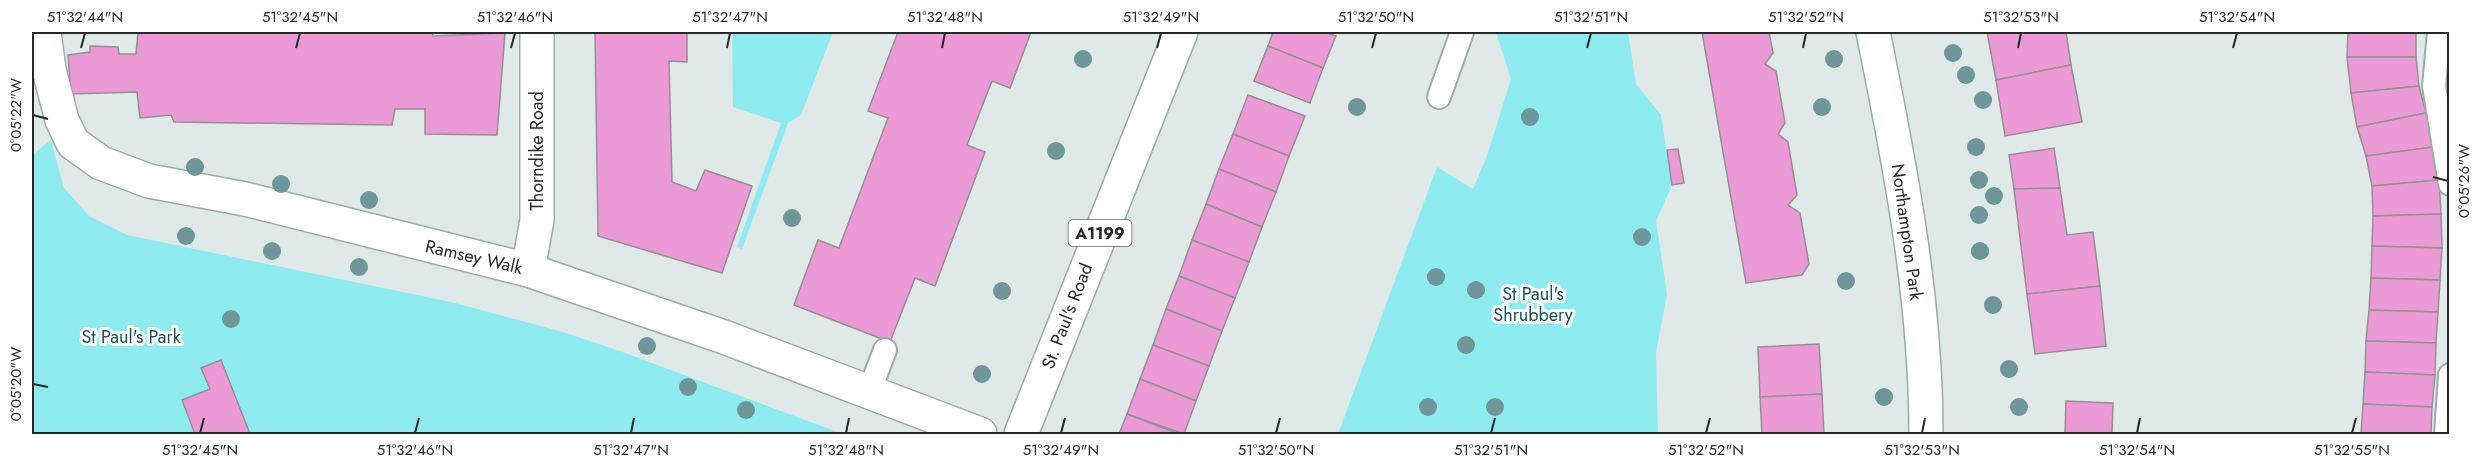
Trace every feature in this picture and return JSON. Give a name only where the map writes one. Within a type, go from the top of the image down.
[{"type":"street","name":"Ramsey Walk","points":[[44,32],[49,70],[62,120],[73,143],[100,163],[149,181],[245,199],[528,270],[724,337],[980,435]]},
{"type":"street","name":"Thorndike Road","points":[[528,270],[537,220],[537,32]]},
{"type":"street","name":"St. Paul's Road","points":[[1021,435],[1181,32]]},
{"type":"street","name":"Northampton Park","points":[[1873,32],[1916,272],[1926,435]]},
{"type":"lane","points":[[1439,97],[1462,32]]},
{"type":"lane","points":[[2439,32],[2434,87],[2450,184]]},
{"type":"lane","points":[[869,392],[885,350]]},
{"type":"lane","points":[[2446,435],[2450,375]]},
{"type":"green space","points":[[732,32],[833,32],[801,115],[788,123],[742,249],[737,247],[781,123],[733,107]]},
{"type":"green space","name":"St Paul's Shrubbery","points":[[1496,32],[1628,32],[1636,84],[1661,115],[1672,185],[1656,221],[1667,294],[1656,352],[1658,434],[1338,434],[1437,167],[1473,189],[1487,156],[1511,79]]},
{"type":"green space","name":"St Paul's Park","points":[[51,140],[64,188],[89,216],[127,235],[451,302],[563,332],[843,434],[32,434],[32,155]]},
{"type":"building","points":[[138,32],[432,32],[433,36],[505,33],[497,135],[425,134],[425,109],[395,109],[392,125],[174,122],[171,115],[140,118],[137,92],[71,94],[68,55],[90,52],[90,46],[118,47],[119,54],[136,54]]},
{"type":"building","points":[[595,32],[687,32],[687,62],[669,61],[672,182],[696,191],[705,170],[752,186],[722,273],[598,236]]},
{"type":"building","points":[[898,32],[1031,32],[1010,88],[992,81],[967,145],[985,152],[935,286],[915,278],[890,342],[794,305],[818,240],[839,248],[888,118],[868,111]]},
{"type":"building","points":[[1273,32],[1324,32],[1336,36],[1323,68],[1268,46]]},
{"type":"building","points":[[1702,32],[1769,32],[1773,53],[1765,64],[1776,71],[1785,123],[1778,134],[1788,142],[1797,195],[1788,205],[1800,213],[1809,264],[1802,275],[1746,283]]},
{"type":"building","points":[[1987,32],[2066,32],[2071,65],[1996,80]]},
{"type":"building","points":[[2348,32],[2416,32],[2416,57],[2347,57]]},
{"type":"building","points":[[1268,46],[1323,68],[1310,103],[1254,81]]},
{"type":"building","points":[[2347,57],[2416,57],[2419,86],[2351,93]]},
{"type":"building","points":[[2071,65],[2082,122],[2005,136],[1996,80]]},
{"type":"building","points":[[2419,86],[2426,113],[2357,127],[2351,93]]},
{"type":"building","points":[[1248,95],[1305,116],[1289,156],[1233,134]]},
{"type":"building","points":[[2426,113],[2433,147],[2366,156],[2357,127]]},
{"type":"building","points":[[1233,134],[1289,156],[1276,192],[1219,169]]},
{"type":"building","points":[[2433,147],[2439,180],[2372,186],[2366,156]]},
{"type":"building","points":[[2054,148],[2060,188],[2014,189],[2009,155]]},
{"type":"building","points":[[1678,149],[1684,183],[1672,185],[1667,150]]},
{"type":"building","points":[[1219,169],[1276,192],[1262,227],[1206,204]]},
{"type":"building","points":[[2439,180],[2441,214],[2373,216],[2372,186]]},
{"type":"building","points":[[2060,188],[2067,235],[2093,232],[2100,286],[2027,294],[2014,189]]},
{"type":"building","points":[[1206,204],[1262,227],[1249,262],[1192,240]]},
{"type":"building","points":[[2441,214],[2442,248],[2372,246],[2373,216]]},
{"type":"building","points":[[1192,240],[1249,262],[1235,298],[1179,276]]},
{"type":"building","points":[[2372,246],[2442,248],[2440,280],[2371,278]]},
{"type":"building","points":[[1179,276],[1235,298],[1222,331],[1166,309]]},
{"type":"building","points":[[2371,278],[2440,280],[2438,312],[2369,310]]},
{"type":"building","points":[[2100,286],[2106,346],[2035,354],[2027,294]]},
{"type":"building","points":[[1166,309],[1222,331],[1209,366],[1153,345]]},
{"type":"building","points":[[2369,310],[2438,312],[2436,343],[2366,341]]},
{"type":"building","points":[[2366,341],[2436,343],[2435,375],[2365,372]]},
{"type":"building","points":[[1819,344],[1822,394],[1760,397],[1758,347]]},
{"type":"building","points":[[1153,345],[1209,366],[1196,401],[1140,379]]},
{"type":"building","points":[[221,360],[250,434],[195,434],[182,400],[210,389],[201,368]]},
{"type":"building","points":[[2365,372],[2435,375],[2432,407],[2363,404]]},
{"type":"building","points":[[1140,379],[1196,401],[1184,434],[1127,414]]},
{"type":"building","points":[[1822,394],[1824,434],[1762,434],[1760,397]]},
{"type":"building","points":[[2066,401],[2113,403],[2112,434],[2065,434]]},
{"type":"building","points":[[2363,404],[2432,407],[2431,434],[2361,434]]},
{"type":"building","points":[[1127,414],[1179,434],[1119,434]]}]
